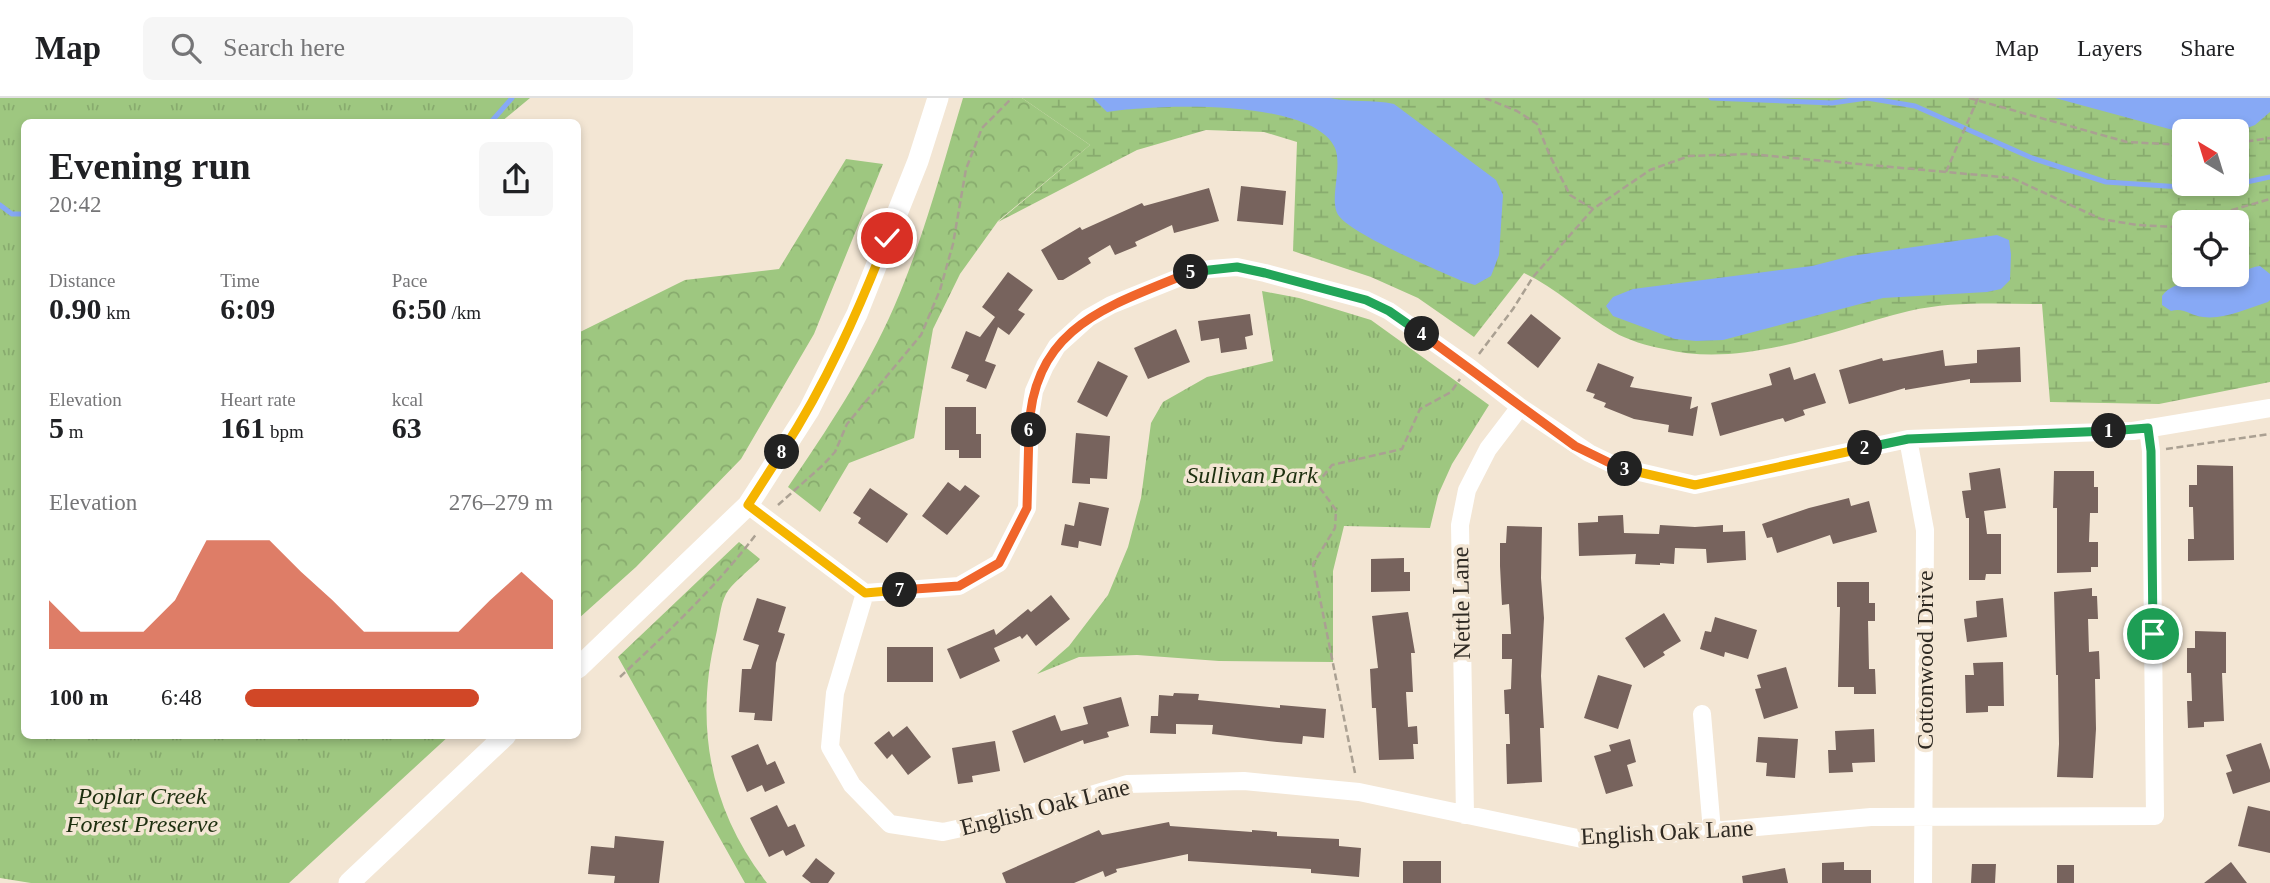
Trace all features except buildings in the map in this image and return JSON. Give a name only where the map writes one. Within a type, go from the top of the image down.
[{"type":"main road","points":[[581,665],[748,505],[809,410],[857,314],[918,161],[938,98]]},
{"type":"main road","points":[[349,883],[502,739]]},
{"type":"street","points":[[748,505],[865,593],[959,586],[999,563],[1027,508],[1030,416],[1034,391],[1057,346],[1072,331],[1100,312],[1193,272],[1237,267],[1366,300],[1389,311],[1575,446],[1618,467],[1695,485],[1908,439],[2133,430],[2270,408]]},
{"type":"street","name":"Nettle Lane","points":[[1465,815],[1460,525],[1467,490],[1488,449],[1520,407]]},
{"type":"street","name":"English Oak Lane","points":[[865,593],[835,693],[830,747],[852,785],[890,824],[943,832],[1031,813],[1128,784],[1244,781],[1359,792],[1582,839],[1871,817],[2155,816],[2151,451],[2148,428]]},
{"type":"street","name":"Cottonwood Drive","points":[[1908,439],[1925,530],[1923,883]]},
{"type":"street","points":[[1702,714],[1712,831]]},
{"type":"path","points":[[620,677],[729,571],[782,500],[835,452],[847,425],[921,335],[940,290],[953,244],[966,169],[982,128],[1012,98]]},
{"type":"path","points":[[1485,98],[1517,111],[1537,124],[1570,195],[1593,209]]},
{"type":"path","points":[[1969,98],[2127,142],[2172,144]]},
{"type":"path","points":[[1946,172],[1978,100]]},
{"type":"path","points":[[2249,141],[2270,138]]},
{"type":"path","points":[[1359,792],[1313,564],[1335,528],[1336,510],[1317,484],[1332,465],[1402,449],[1420,409],[1451,391],[1513,309],[1533,277],[1593,209],[1650,170],[1689,156],[1748,154],[2012,178],[2101,219],[2172,227]]},
{"type":"path","points":[[2232,210],[2270,199]]},
{"type":"path","points":[[2151,451],[2270,434]]},
{"type":"green space","name":"Poplar Creek Forest Preserve","points":[[0,98],[530,98],[505,119],[21,119],[21,739],[446,739],[289,883],[31,883],[0,878]]},
{"type":"green space","points":[[963,98],[1022,98],[1090,145],[998,221],[960,274],[933,329],[914,438],[849,463],[820,512],[788,487],[858,377],[894,307],[923,230]]},
{"type":"green space","points":[[1022,98],[2270,98],[2270,382],[2159,404],[2050,402],[2042,304],[1975,304],[1926,308],[1788,345],[1725,354],[1694,354],[1651,346],[1619,335],[1524,273],[1474,337],[1418,298],[1371,277],[1293,251],[1297,142],[1264,132],[1206,130],[1137,150],[998,222],[1090,145]]},
{"type":"green space","points":[[846,159],[883,164],[814,334],[741,459],[636,567],[581,616],[581,332],[685,280],[779,269]]},
{"type":"green space","name":"Sullivan Park","points":[[1262,291],[1299,298],[1371,320],[1489,405],[1452,464],[1438,495],[1430,528],[1344,526],[1333,571],[1333,662],[1219,661],[1137,655],[1079,657],[1037,674],[1069,646],[1108,595],[1128,547],[1141,498],[1151,423],[1163,402],[1207,377],[1273,361]]},
{"type":"green space","points":[[739,542],[760,559],[733,585],[722,603],[710,669],[707,734],[720,796],[732,826],[767,883],[745,883],[618,657]]},
{"type":"water","points":[[1093,98],[1330,98],[1394,104],[1496,180],[1503,195],[1499,255],[1491,276],[1475,285],[1462,281],[1396,252],[1347,224],[1336,210],[1335,148],[1321,132],[1297,120],[1231,108],[1160,107],[1107,112]]},
{"type":"water","points":[[2055,98],[2270,98],[2270,112],[2249,127],[2249,119],[2172,119],[2172,130]]},
{"type":"water","points":[[1997,235],[2009,240],[2011,254],[2010,280],[2001,289],[1883,298],[1723,340],[1675,339],[1613,316],[1606,306],[1613,297],[1633,289],[1812,266],[1851,256]]},
{"type":"water","points":[[2260,266],[2270,274],[2268,302],[2228,315],[2211,317],[2180,310],[2171,311],[2162,305],[2162,296],[2172,287],[2249,287],[2251,268]]},
{"type":"waterway","points":[[494,119],[512,98]]},
{"type":"waterway","points":[[1711,98],[1832,103],[1867,98],[1915,106],[2032,158],[2106,182],[2181,187],[2242,183],[2270,177]]},
{"type":"waterway","points":[[0,205],[12,214],[21,214]]},
{"type":"route","points":[[887,238],[857,314],[809,410],[748,505],[865,593],[959,586],[999,563],[1027,508],[1030,416],[1034,391],[1057,346],[1088,318],[1111,305],[1193,272],[1237,267],[1366,300],[1389,311],[1575,446],[1618,467],[1695,485],[1908,439],[2148,428],[2151,451],[2153,634]]}]
